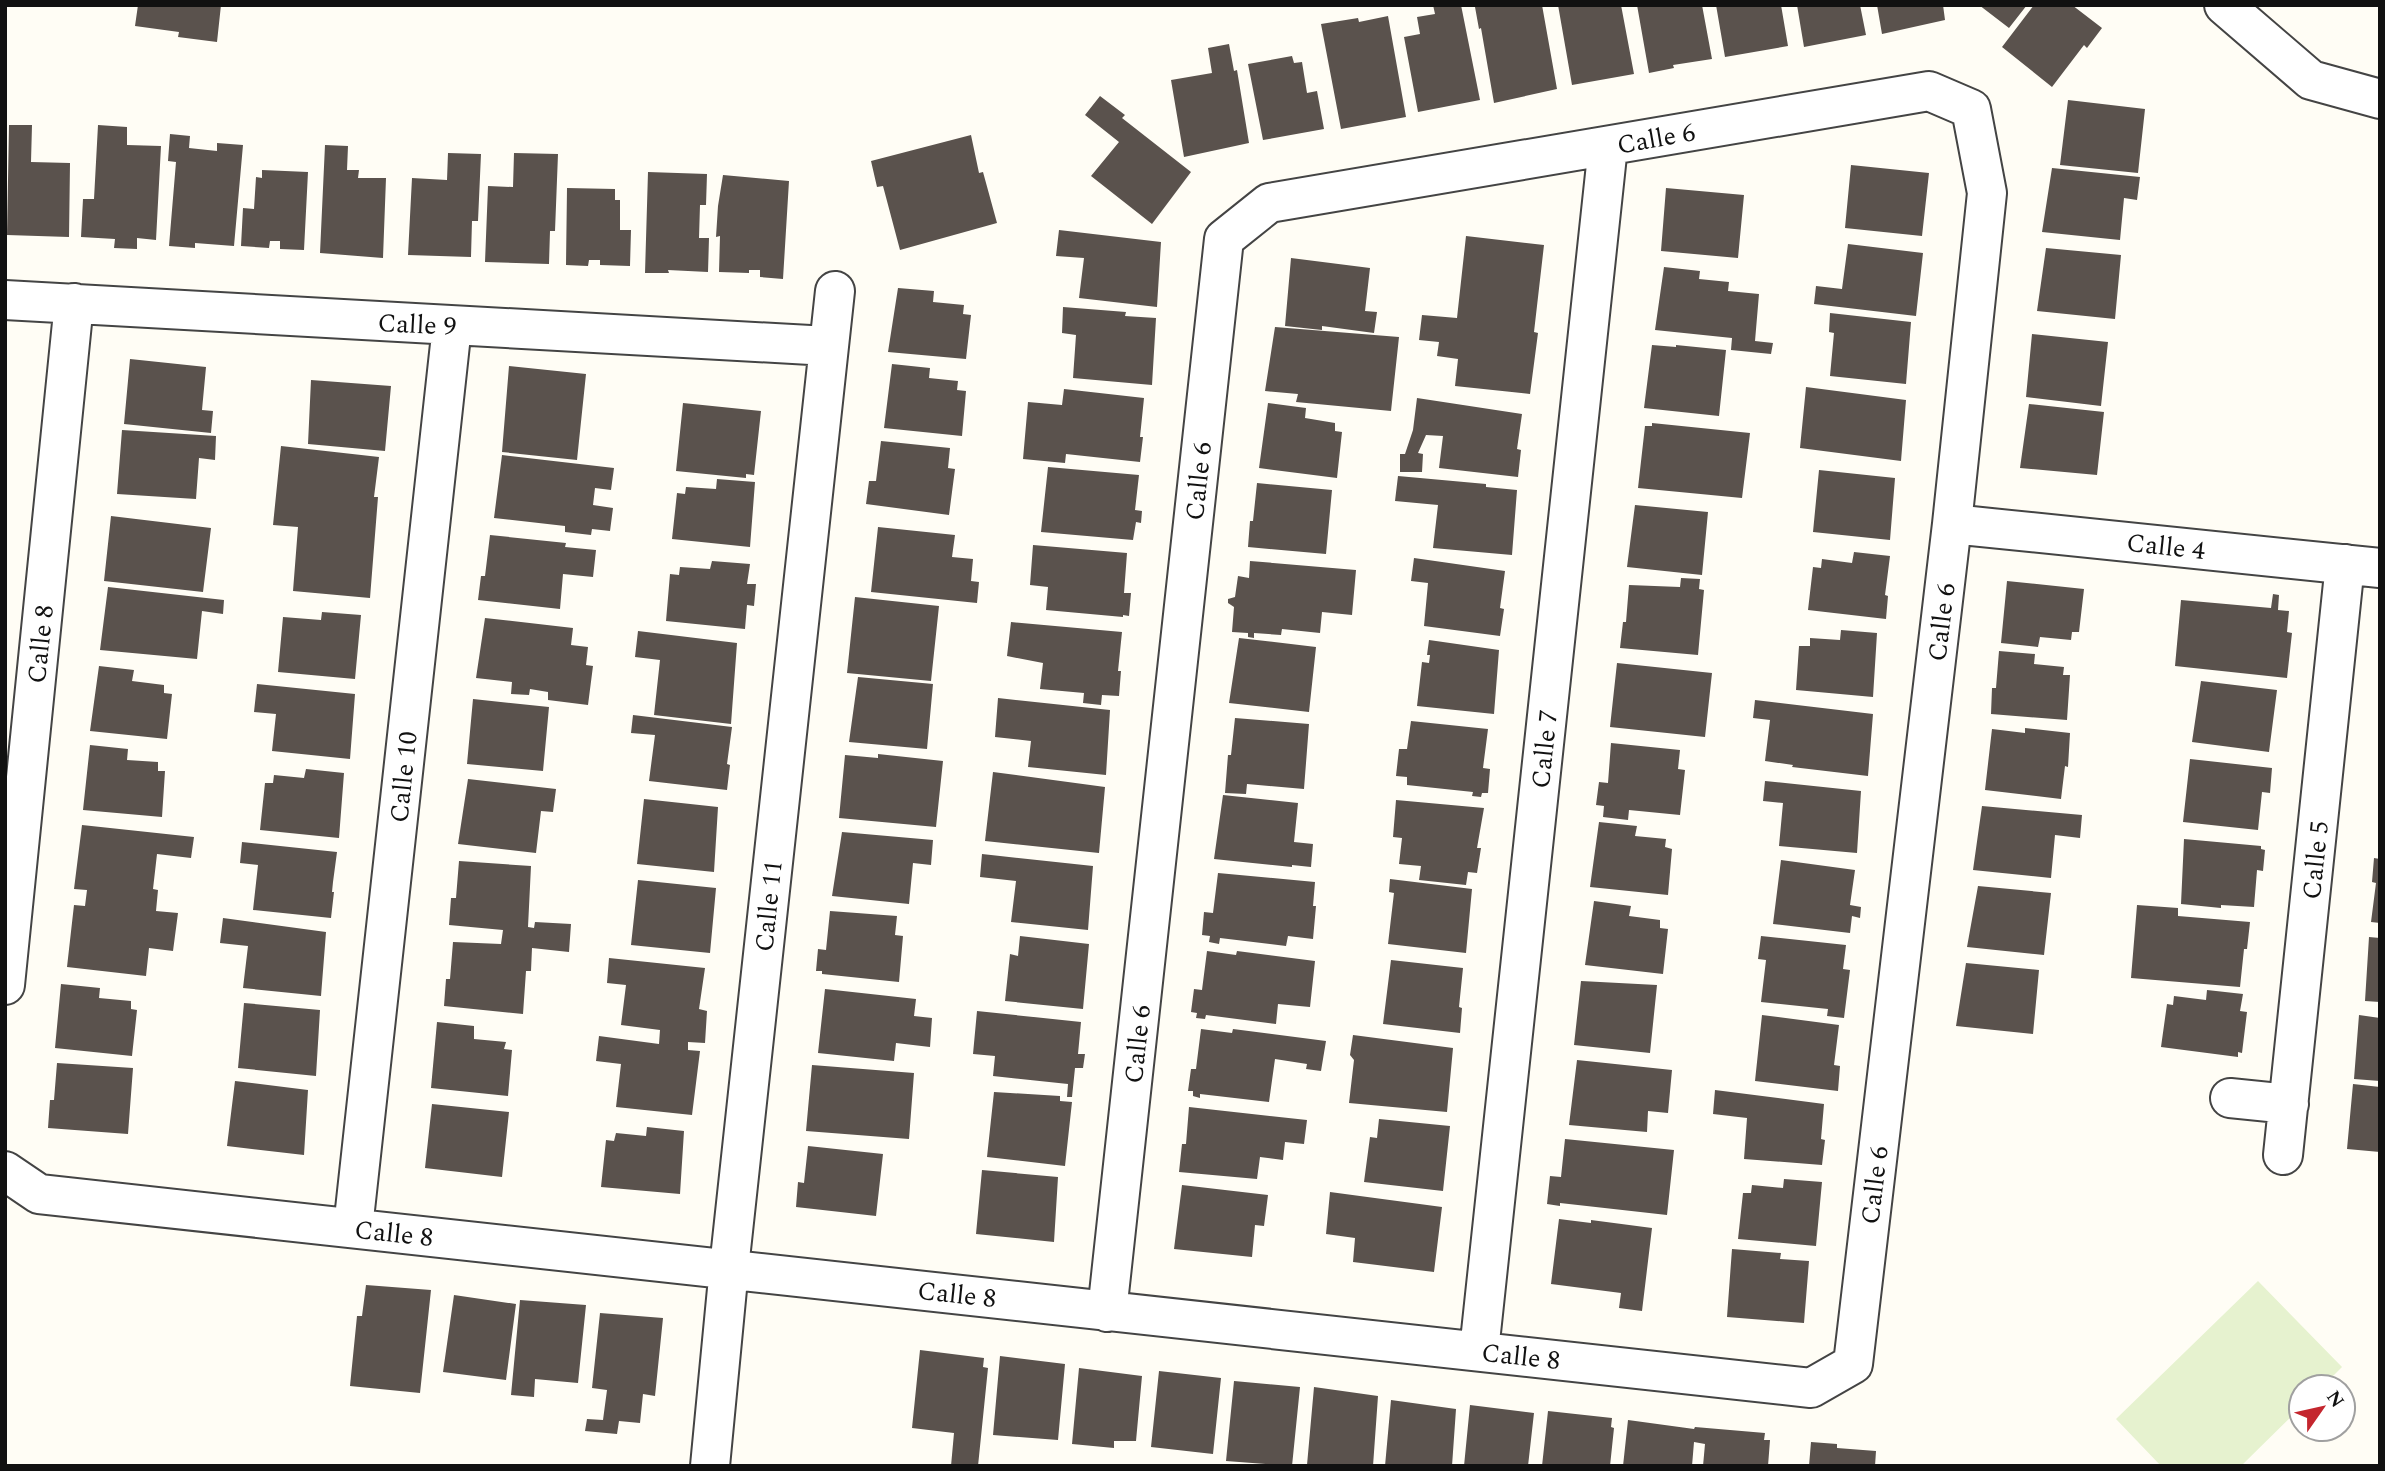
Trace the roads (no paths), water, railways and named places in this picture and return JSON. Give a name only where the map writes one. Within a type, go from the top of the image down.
[{"type":"street","points":[[2224,5],[2311,80],[2380,99]]},
{"type":"street","name":"Calle 6","points":[[1107,1312],[1224,239],[1269,203],[1928,91],[1971,109],[1987,193],[1952,524],[1860,1307]]},
{"type":"street","name":"Calle 7","points":[[1479,1351],[1608,146]]},
{"type":"street","name":"Calle 11","points":[[710,1466],[835,291]]},
{"type":"street","name":"Calle 9","points":[[5,300],[828,346]]},
{"type":"street","name":"Calle 8","points":[[5,985],[74,303]]},
{"type":"street","name":"Calle 10","points":[[353,1228],[452,326]]},
{"type":"street","name":"Calle 4","points":[[1952,524],[2363,566]]},
{"type":"street","name":"Calle 5","points":[[2283,1155],[2363,566]]},
{"type":"street","points":[[2230,1098],[2290,1104]]},
{"type":"street","name":"Calle 8","points":[[5,1171],[38,1194],[1811,1388],[1853,1364],[1860,1307]]}]
